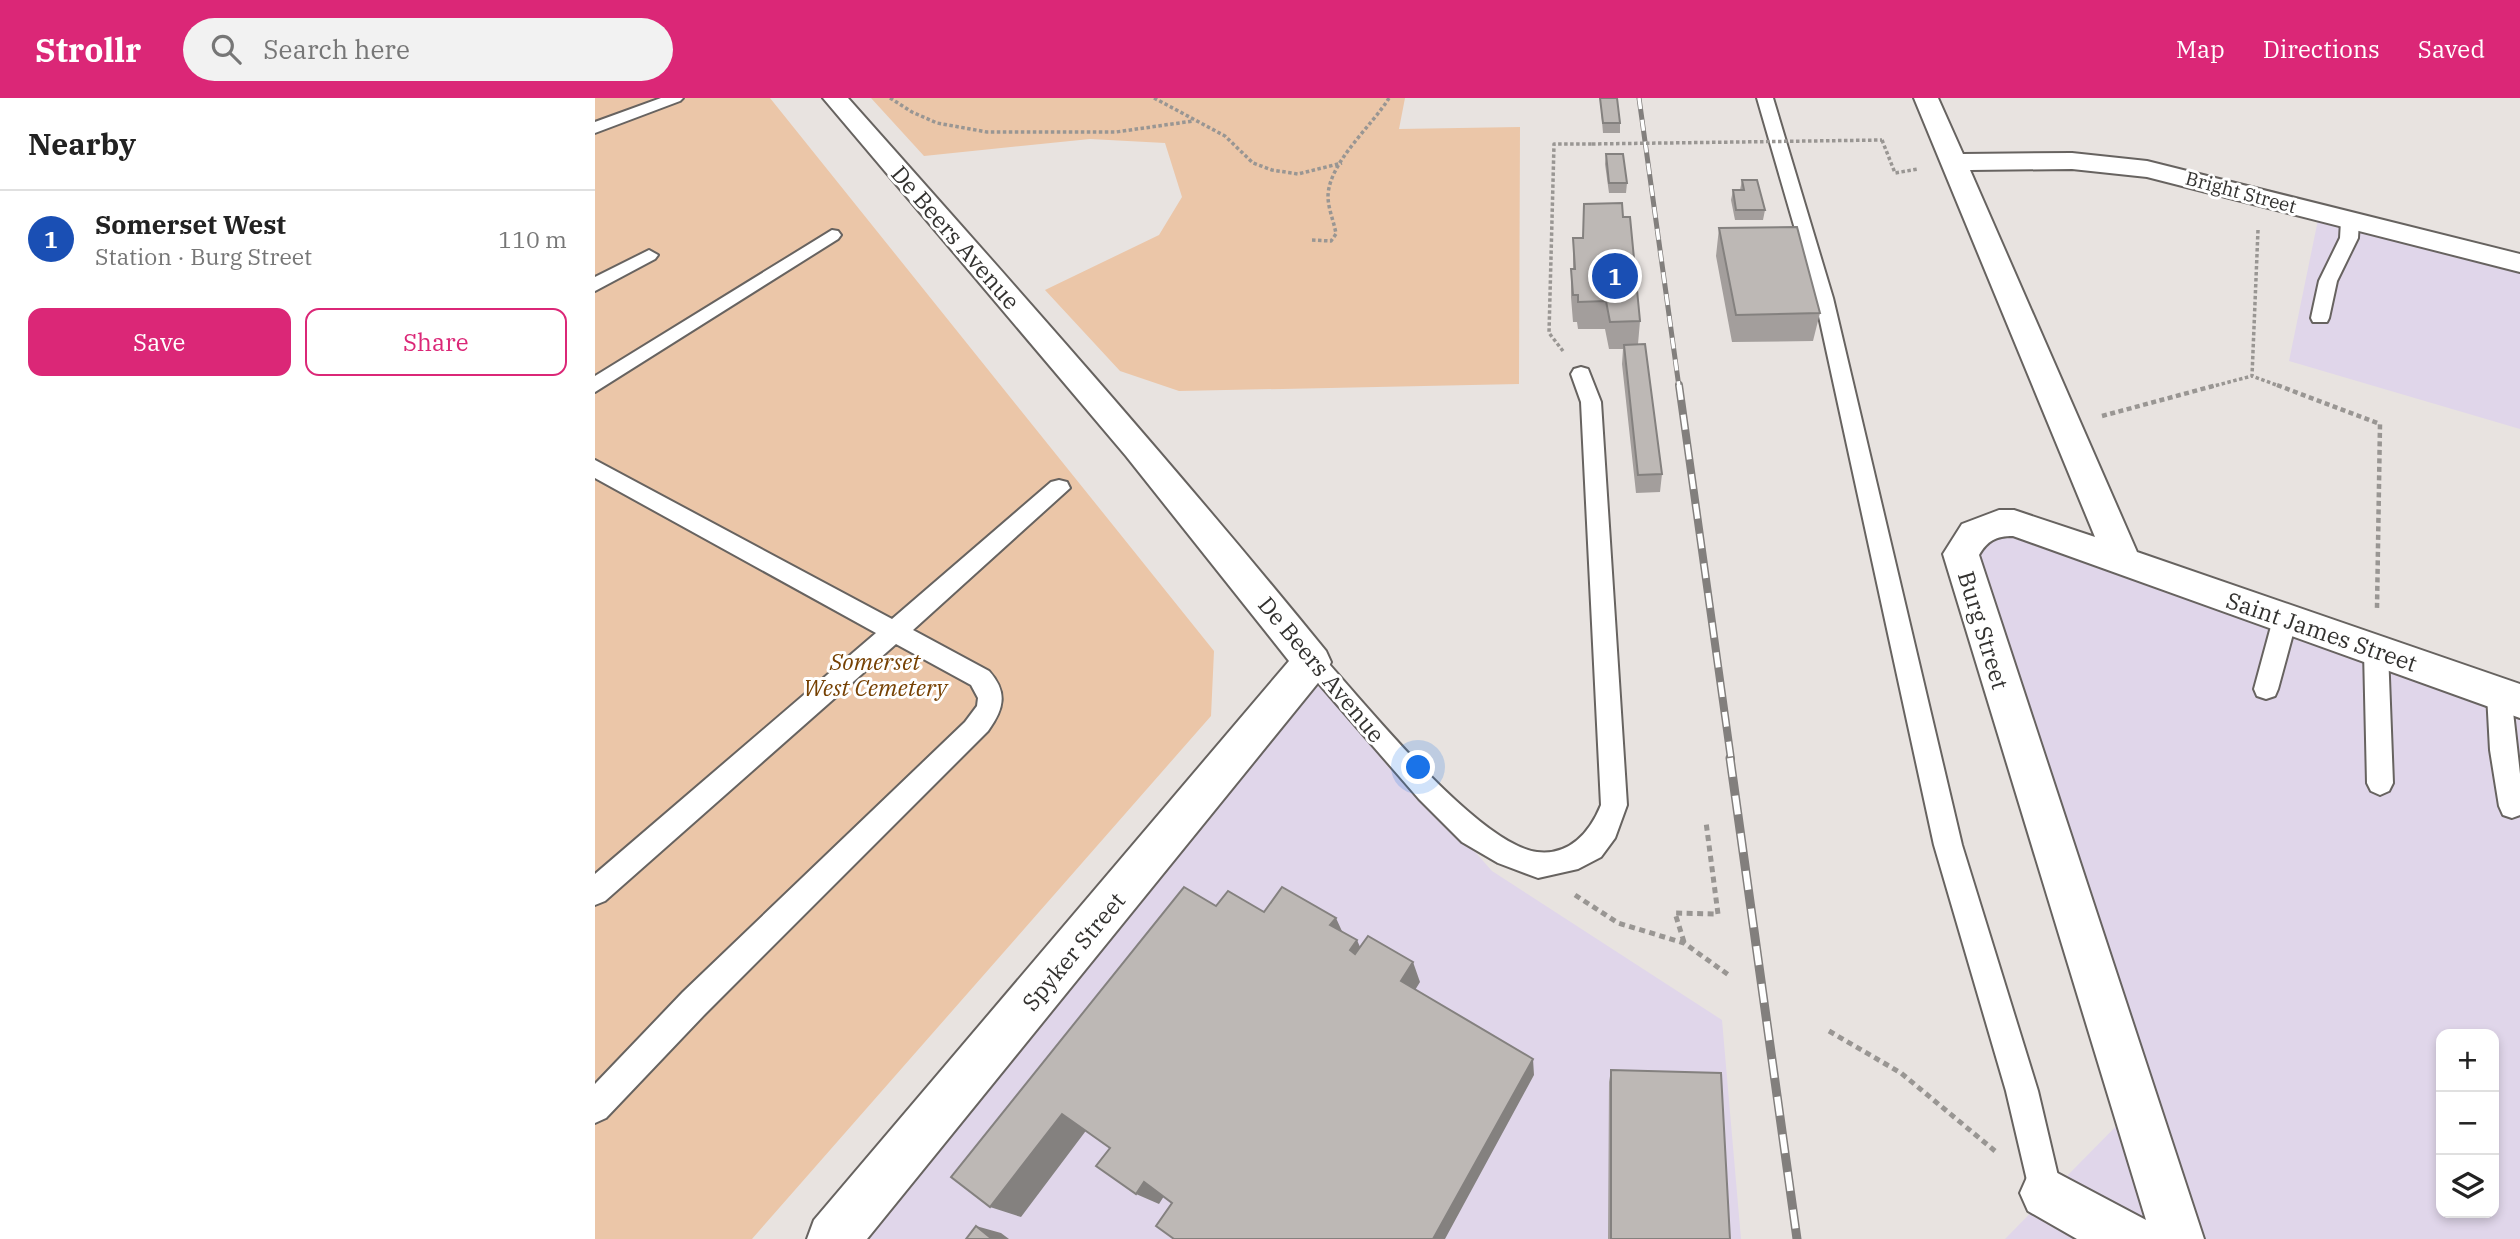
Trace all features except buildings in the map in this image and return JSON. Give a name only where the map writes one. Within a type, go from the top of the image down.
[{"type":"street","name":"De Beers Avenue","points":[[835,98],[1109,413],[1313,662]]},
{"type":"street","points":[[1926,98],[2123,561]]},
{"type":"street","name":"Bright Street","points":[[1955,162],[2044,161],[2121,165],[2182,176],[2520,264]]},
{"type":"street","name":"Burg Street","points":[[2123,561],[2014,523],[1999,523],[1973,533],[1961,554],[2178,1239]]},
{"type":"street","name":"Saint James Street","points":[[2123,561],[2510,698]]},
{"type":"street","name":"Spyker Street","points":[[833,1239],[1313,662]]},
{"type":"street","points":[[2046,1193],[2129,1239]]},
{"type":"lane","points":[[595,128],[675,98]]},
{"type":"lane","points":[[1765,98],[1824,298],[1948,845],[2022,1091],[2046,1193]]},
{"type":"lane","points":[[2320,317],[2328,281],[2349,238],[2350,221]]},
{"type":"lane","points":[[595,385],[832,235]]},
{"type":"lane","points":[[595,285],[649,255]]},
{"type":"lane","points":[[1538,865],[1568,860],[1591,848],[1605,829],[1614,805],[1591,402],[1581,374]]},
{"type":"lane","points":[[595,468],[894,630],[980,678],[990,687],[990,706],[984,717],[694,1003],[595,1107]]},
{"type":"lane","points":[[595,892],[1059,488]]},
{"type":"lane","points":[[2266,689],[2285,619]]},
{"type":"lane","points":[[2376,651],[2381,783]]},
{"type":"lane","name":"De Beers Avenue","points":[[1313,662],[1428,791],[1472,832],[1508,854],[1538,865]]},
{"type":"lane","points":[[2510,698],[2503,750],[2512,806]]},
{"type":"path","points":[[890,98],[911,113],[939,124],[1001,133],[1140,132],[1193,121]]},
{"type":"path","points":[[1154,98],[1225,136],[1253,163],[1272,170],[1298,174],[1342,163]]},
{"type":"path","points":[[1312,240],[1331,241],[1336,234],[1329,206],[1329,189],[1342,163],[1389,98]]},
{"type":"path","points":[[1581,374],[1549,333],[1554,144],[1882,140]]},
{"type":"path","points":[[2252,376],[2260,197]]},
{"type":"path","points":[[2067,425],[2252,376],[2380,424],[2376,651]]},
{"type":"path","points":[[1684,943],[1675,913],[1718,914],[1706,822]]},
{"type":"path","points":[[1538,865],[1587,905],[1618,923],[1684,943],[1730,976]]},
{"type":"path","points":[[1829,1031],[1902,1073],[2046,1193]]},
{"type":"shaded area","points":[[2320,210],[2520,262],[2520,429],[2289,361]]},
{"type":"shaded area","points":[[1985,526],[2520,703],[2520,1239],[2005,1239],[2131,1111],[1965,542]]},
{"type":"shaded area","points":[[1313,669],[1492,871],[1722,1020],[1741,1239],[831,1239]]},
{"type":"green space","name":"Somerset West Cemetery","points":[[595,98],[770,98],[1214,651],[1211,716],[752,1239],[595,1239]]},
{"type":"green space","points":[[871,98],[1405,98],[1399,129],[1520,127],[1519,384],[1179,391],[1120,371],[1045,290],[1159,235],[1182,197],[1165,143],[1090,139],[924,156]]},
{"type":"railway","points":[[1639,98],[1679,387]]},
{"type":"railway","points":[[1679,385],[1731,759]]},
{"type":"railway","points":[[1730,758],[1797,1239]]},
{"type":"place","name":"Somerset West","points":[[1615,276]]}]
